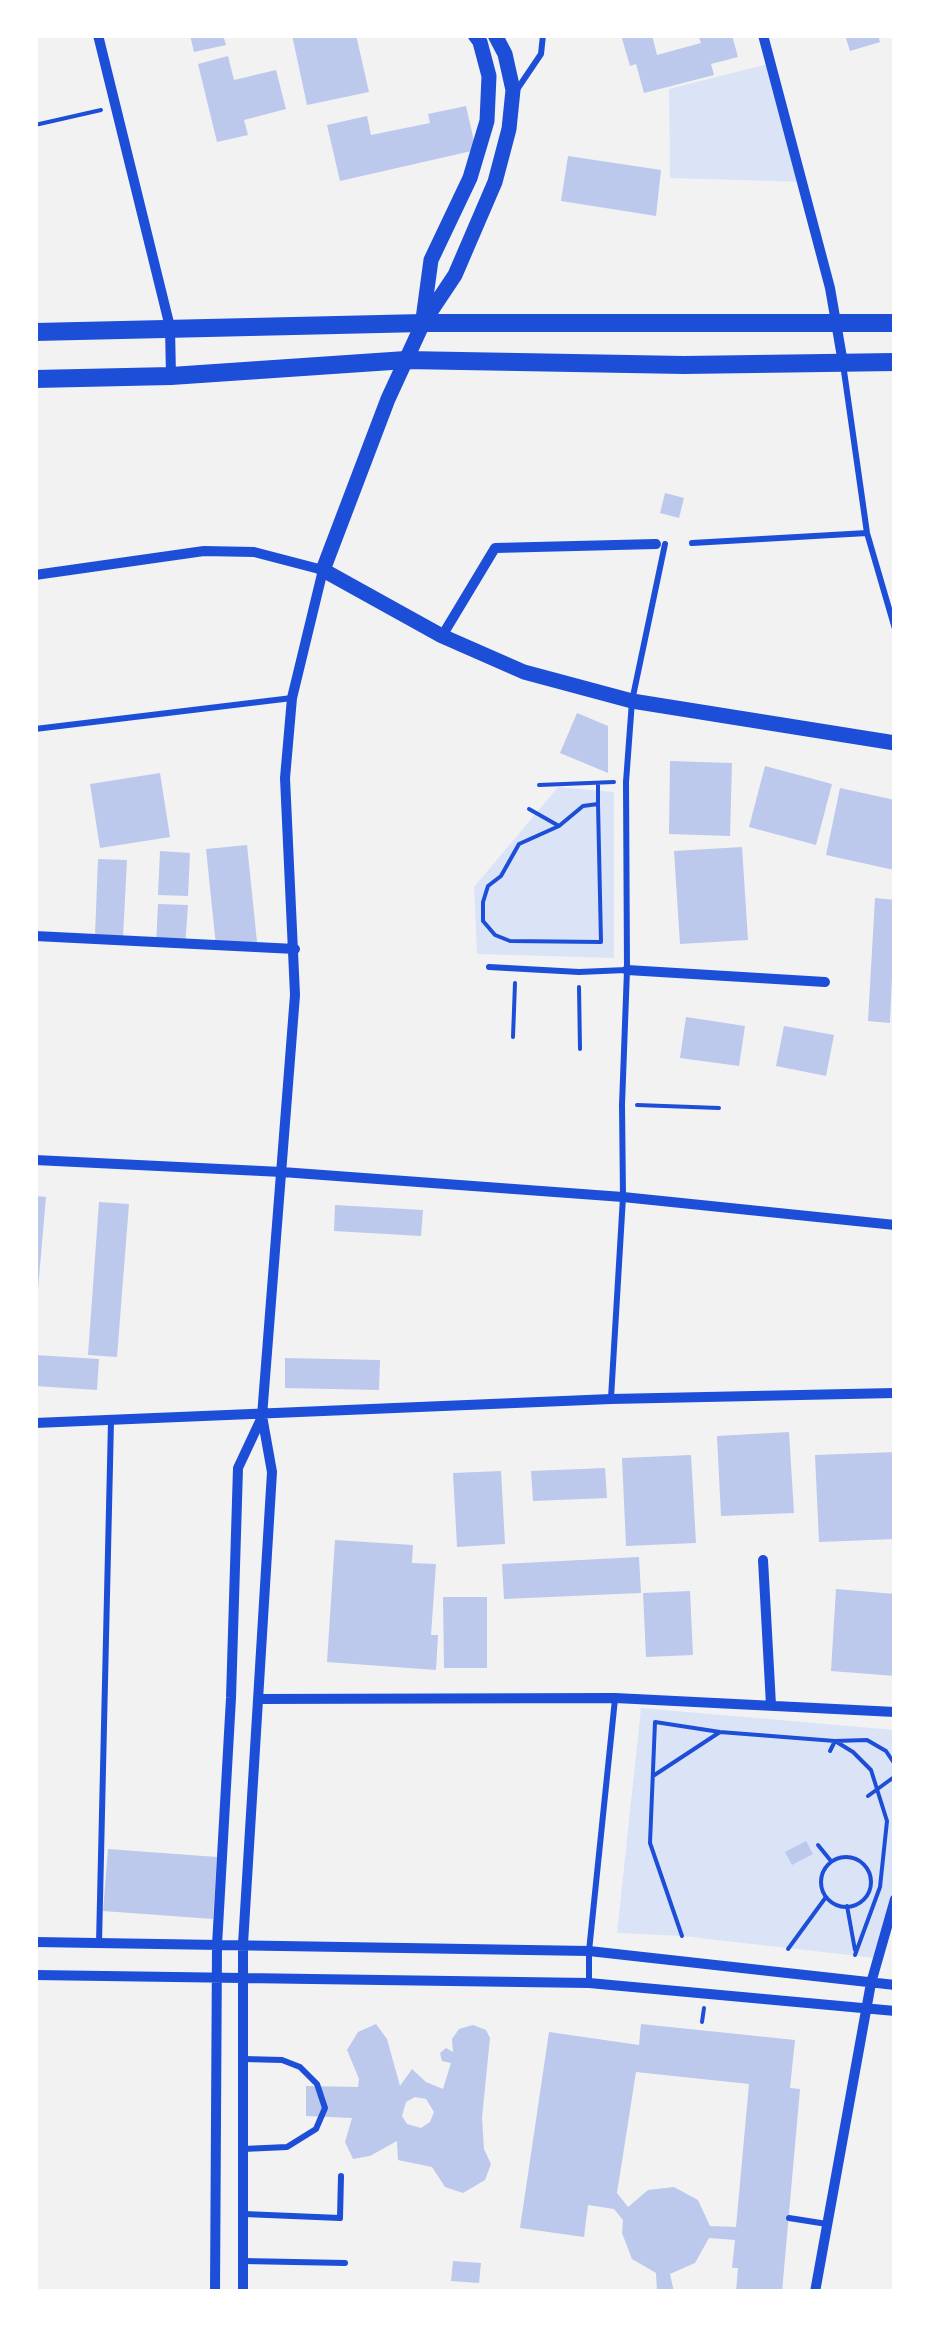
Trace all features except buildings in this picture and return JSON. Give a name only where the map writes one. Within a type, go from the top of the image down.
[{"type":"main road","points":[[35,332],[422,323],[895,323]]},
{"type":"main road","points":[[35,379],[171,376],[406,360],[684,365],[895,362]]},
{"type":"street","points":[[98,35],[170,328],[171,376]]},
{"type":"street","points":[[422,323],[432,260],[470,178],[488,121],[489,76],[475,35]]},
{"type":"street","points":[[243,2292],[244,1944],[272,1472],[262,1416],[293,1039],[295,949],[285,778],[292,698],[323,570],[388,399],[422,323],[455,275],[495,182],[512,96],[505,54],[495,35]]},
{"type":"street","points":[[763,35],[830,288],[843,363]]},
{"type":"street","points":[[442,636],[495,548],[660,544]]},
{"type":"street","points":[[35,575],[204,551],[254,552],[323,570],[442,636],[524,672],[632,701],[895,743]]},
{"type":"street","points":[[35,936],[295,949]]},
{"type":"street","points":[[627,970],[825,982]]},
{"type":"street","points":[[35,1160],[282,1172],[623,1197],[895,1225]]},
{"type":"street","points":[[35,1423],[611,1399],[895,1393]]},
{"type":"street","points":[[214,2292],[216,1978],[238,1468],[262,1416]]},
{"type":"street","points":[[763,1560],[771,1706]]},
{"type":"street","points":[[258,1699],[615,1698],[895,1712]]},
{"type":"street","points":[[815,2292],[871,1983],[895,1898]]},
{"type":"street","points":[[35,1942],[590,1951],[895,1985]]},
{"type":"street","points":[[35,1974],[589,1983],[895,2011]]},
{"type":"lane","points":[[512,96],[541,54],[543,35]]},
{"type":"lane","points":[[843,363],[868,534],[895,630]]},
{"type":"lane","points":[[692,543],[868,534]]},
{"type":"lane","points":[[611,1399],[623,1197],[626,782],[632,701],[660,544]]},
{"type":"lane","points":[[35,729],[292,698]]},
{"type":"lane","points":[[489,966],[579,972],[627,970]]},
{"type":"lane","points":[[99,1944],[111,1420]]},
{"type":"lane","points":[[589,1983],[615,1698]]},
{"type":"lane","points":[[242,2149],[287,2147],[316,2129],[325,2108],[317,2084],[300,2067],[282,2060],[243,2059]]},
{"type":"lane","points":[[243,2214],[340,2218],[341,2176]]},
{"type":"lane","points":[[788,2218],[828,2224]]},
{"type":"lane","points":[[243,2261],[345,2263]]},
{"type":"path","points":[[35,125],[116,106]]},
{"type":"path","points":[[539,785],[626,782]]},
{"type":"path","points":[[598,783],[602,942],[510,941],[494,935],[483,922],[482,902],[488,886],[501,876],[519,844],[559,826],[584,806],[598,804]]},
{"type":"path","points":[[528,808],[559,826]]},
{"type":"path","points":[[513,1036],[516,968]]},
{"type":"path","points":[[579,972],[580,1049]]},
{"type":"path","points":[[622,1105],[719,1108]]},
{"type":"path","points":[[682,1936],[650,1843],[656,1722],[835,1742],[867,1740],[886,1751],[895,1763],[894,1776],[868,1796]]},
{"type":"path","points":[[651,1777],[720,1732]]},
{"type":"path","points":[[830,1751],[835,1742]]},
{"type":"path","points":[[835,1742],[853,1752],[871,1770],[887,1821],[880,1887],[856,1955],[847,1906]]},
{"type":"path","points":[[818,1845],[831,1861]]},
{"type":"path","points":[[847,1856],[868,1870],[870,1886],[868,1894],[856,1905],[847,1906],[839,1906],[826,1897],[822,1874],[831,1861],[847,1856]]},
{"type":"path","points":[[788,1949],[826,1897]]},
{"type":"shaded area","points":[[772,63],[804,182],[670,178],[669,89]]},
{"type":"shaded area","points":[[558,787],[614,792],[614,958],[477,954],[474,887]]},
{"type":"shaded area","points":[[641,1708],[895,1730],[895,1880],[875,1958],[682,1936],[617,1933]]}]
